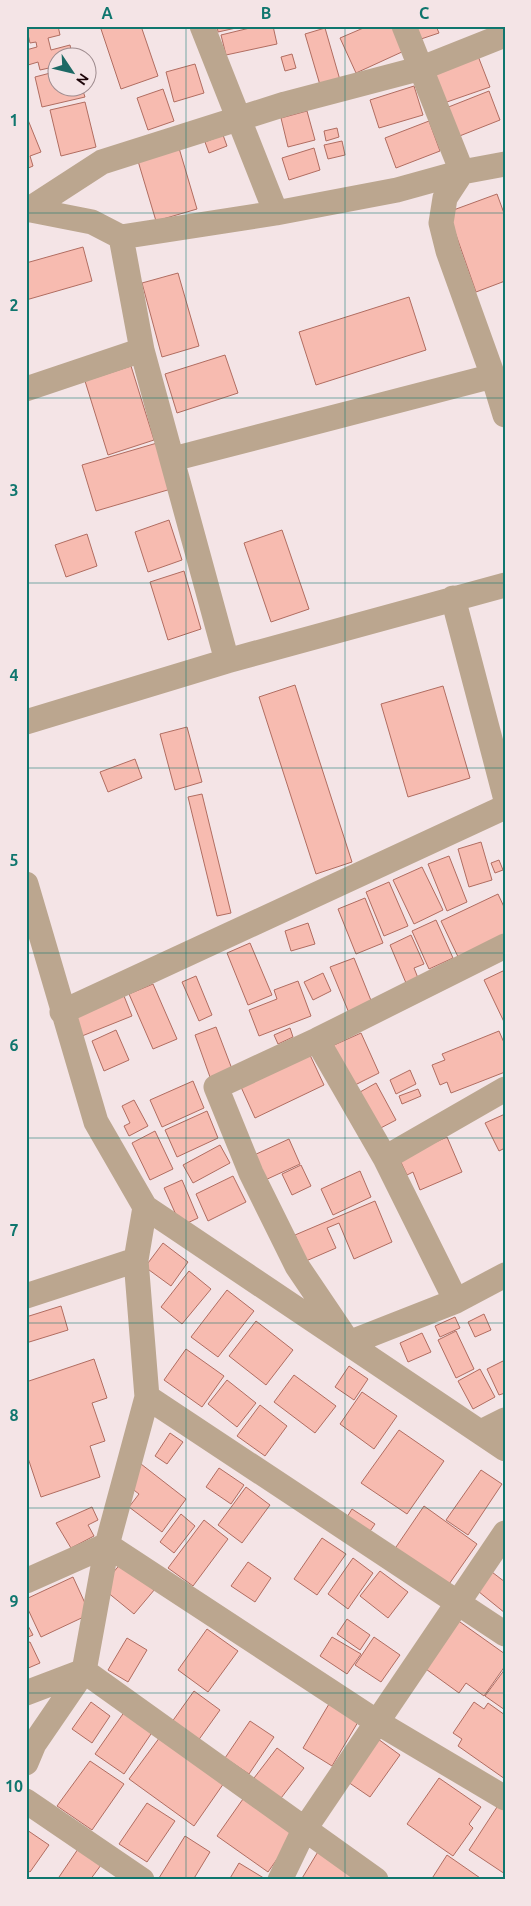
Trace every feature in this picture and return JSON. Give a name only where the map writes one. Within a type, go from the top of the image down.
[{"type":"street","points":[[202,26],[276,213]]},
{"type":"street","points":[[404,26],[462,172]]},
{"type":"street","points":[[27,209],[102,162],[285,104],[422,68],[505,35]]},
{"type":"street","points":[[27,209],[92,222],[120,237],[276,213],[397,190],[462,172],[505,164]]},
{"type":"street","points":[[462,172],[445,198],[441,223],[448,250],[505,415]]},
{"type":"street","points":[[120,237],[142,350],[227,661]]},
{"type":"street","points":[[26,389],[142,350]]},
{"type":"street","points":[[173,459],[493,376]]},
{"type":"street","points":[[28,716],[505,585]]},
{"type":"street","points":[[453,598],[505,796]]},
{"type":"street","points":[[62,1012],[505,807]]},
{"type":"street","points":[[26,884],[62,1012],[96,1122],[145,1206],[505,1449]]},
{"type":"street","points":[[349,1344],[297,1266],[251,1173],[216,1088],[505,946]]},
{"type":"street","points":[[317,1040],[385,1158],[456,1301]]},
{"type":"street","points":[[385,1158],[505,1089]]},
{"type":"street","points":[[26,1763],[34,1744],[84,1671],[107,1545],[147,1397],[136,1260],[145,1206]]},
{"type":"street","points":[[26,1296],[136,1260]]},
{"type":"street","points":[[349,1344],[456,1301],[505,1275]]},
{"type":"street","points":[[147,1397],[505,1634]]},
{"type":"street","points":[[481,1432],[505,1420]]},
{"type":"street","points":[[280,1880],[304,1830],[505,1533]]},
{"type":"street","points":[[26,1581],[107,1545]]},
{"type":"street","points":[[107,1545],[377,1722],[505,1798]]},
{"type":"street","points":[[26,1693],[84,1671]]},
{"type":"street","points":[[84,1671],[376,1880]]},
{"type":"street","points":[[26,1801],[142,1880]]},
{"type":"building","points":[[26,26],[58,26],[60,35],[48,38],[50,48],[48,48],[48,68],[40,70],[38,62],[28,65],[26,50],[37,47],[36,42],[30,43]]},
{"type":"building","points":[[100,26],[141,26],[158,76],[121,89]]},
{"type":"building","points":[[217,26],[245,26],[218,32]]},
{"type":"building","points":[[258,26],[273,26],[277,44],[226,55],[221,35]]},
{"type":"building","points":[[368,26],[393,26],[404,51],[356,73],[340,38]]},
{"type":"building","points":[[413,26],[436,26],[439,33],[418,40]]},
{"type":"building","points":[[325,28],[340,80],[320,85],[305,34]]},
{"type":"building","points":[[70,45],[71,48],[59,48]]},
{"type":"building","points":[[292,54],[296,68],[285,71],[281,57]]},
{"type":"building","points":[[478,56],[490,87],[444,103],[433,73]]},
{"type":"building","points":[[195,64],[204,93],[174,102],[166,72]]},
{"type":"building","points":[[48,74],[48,98],[81,98],[42,107],[35,77]]},
{"type":"building","points":[[414,86],[423,115],[379,128],[370,100]]},
{"type":"building","points":[[163,89],[174,121],[148,130],[137,98]]},
{"type":"building","points":[[489,91],[500,120],[457,137],[446,108]]},
{"type":"building","points":[[85,102],[96,147],[61,156],[50,110]]},
{"type":"building","points":[[307,111],[315,140],[288,147],[281,118]]},
{"type":"building","points":[[26,115],[41,152],[30,156],[33,166],[26,169]]},
{"type":"building","points":[[429,121],[440,151],[396,168],[385,138]]},
{"type":"building","points":[[337,128],[339,137],[326,141],[324,131]]},
{"type":"building","points":[[223,135],[227,146],[209,153],[205,142]]},
{"type":"building","points":[[342,141],[345,155],[328,159],[324,145]]},
{"type":"building","points":[[179,148],[197,209],[156,221],[138,161]]},
{"type":"building","points":[[314,148],[320,170],[289,180],[282,158]]},
{"type":"building","points":[[497,194],[505,216],[505,281],[476,292],[448,212]]},
{"type":"building","points":[[83,247],[92,281],[26,300],[26,263]]},
{"type":"building","points":[[178,273],[199,346],[162,357],[142,283]]},
{"type":"building","points":[[409,297],[426,350],[316,385],[299,332]]},
{"type":"building","points":[[225,355],[238,393],[177,413],[165,374]]},
{"type":"building","points":[[131,366],[154,440],[108,455],[85,381]]},
{"type":"building","points":[[157,443],[171,489],[96,511],[82,465]]},
{"type":"building","points":[[169,520],[182,560],[148,572],[135,532]]},
{"type":"building","points":[[282,530],[309,609],[271,622],[244,543]]},
{"type":"building","points":[[87,534],[97,566],[66,577],[55,545]]},
{"type":"building","points":[[184,571],[201,629],[168,640],[150,582]]},
{"type":"building","points":[[295,685],[352,862],[316,874],[259,697]]},
{"type":"building","points":[[443,686],[470,778],[408,797],[381,704]]},
{"type":"building","points":[[187,727],[202,782],[175,790],[160,734]]},
{"type":"building","points":[[135,759],[142,778],[108,792],[100,772]]},
{"type":"building","points":[[202,794],[231,913],[217,916],[188,797]]},
{"type":"building","points":[[481,842],[492,880],[469,887],[458,849]]},
{"type":"building","points":[[449,856],[467,902],[447,911],[428,864]]},
{"type":"building","points":[[499,860],[503,870],[495,873],[491,863]]},
{"type":"building","points":[[422,867],[443,910],[414,924],[393,880]]},
{"type":"building","points":[[389,882],[408,926],[384,936],[366,892]]},
{"type":"building","points":[[498,894],[505,909],[505,939],[460,961],[441,921]]},
{"type":"building","points":[[365,898],[383,943],[356,954],[338,909]]},
{"type":"building","points":[[436,920],[453,958],[429,969],[412,931]]},
{"type":"building","points":[[308,923],[315,944],[291,951],[285,931]]},
{"type":"building","points":[[411,935],[424,964],[414,968],[418,978],[406,983],[390,945]]},
{"type":"building","points":[[250,943],[272,995],[248,1005],[227,953]]},
{"type":"building","points":[[354,958],[372,1003],[349,1013],[330,967]]},
{"type":"building","points":[[505,970],[505,1024],[484,980]]},
{"type":"building","points":[[323,973],[331,991],[313,1000],[304,982]]},
{"type":"building","points":[[196,976],[212,1015],[199,1021],[182,982]]},
{"type":"building","points":[[298,981],[311,1016],[259,1036],[249,1010],[277,999],[274,990]]},
{"type":"building","points":[[153,984],[177,1039],[153,1049],[129,994]]},
{"type":"building","points":[[124,996],[132,1016],[82,1036],[73,1016]]},
{"type":"building","points":[[216,1027],[232,1069],[210,1077],[195,1035]]},
{"type":"building","points":[[290,1028],[293,1037],[278,1044],[274,1035]]},
{"type":"building","points":[[116,1030],[129,1060],[104,1071],[92,1041]]},
{"type":"building","points":[[499,1031],[505,1045],[505,1072],[451,1093],[447,1082],[440,1085],[432,1065],[445,1060],[442,1054]]},
{"type":"building","points":[[361,1033],[379,1073],[351,1087],[332,1046]]},
{"type":"building","points":[[310,1055],[324,1085],[255,1118],[241,1087]]},
{"type":"building","points":[[410,1070],[416,1084],[396,1094],[390,1080]]},
{"type":"building","points":[[193,1081],[204,1108],[162,1127],[150,1100]]},
{"type":"building","points":[[376,1083],[396,1120],[373,1132],[353,1096]]},
{"type":"building","points":[[418,1089],[421,1096],[402,1104],[399,1096]]},
{"type":"building","points":[[134,1100],[148,1126],[129,1136],[124,1126],[130,1123],[122,1106]]},
{"type":"building","points":[[207,1111],[218,1138],[177,1157],[165,1130]]},
{"type":"building","points":[[505,1114],[505,1148],[499,1151],[485,1123]]},
{"type":"building","points":[[155,1131],[173,1169],[150,1180],[132,1143]]},
{"type":"building","points":[[447,1137],[462,1172],[420,1190],[413,1172],[407,1175],[399,1158]]},
{"type":"building","points":[[289,1139],[300,1164],[263,1181],[252,1156]]},
{"type":"building","points":[[220,1145],[230,1163],[193,1183],[183,1165]]},
{"type":"building","points":[[301,1165],[311,1186],[292,1195],[282,1174]]},
{"type":"building","points":[[360,1171],[371,1197],[333,1215],[321,1189]]},
{"type":"building","points":[[233,1176],[246,1202],[208,1221],[196,1194]]},
{"type":"building","points":[[182,1180],[198,1218],[181,1226],[164,1188]]},
{"type":"building","points":[[375,1201],[392,1242],[354,1259],[339,1223],[327,1228],[336,1248],[306,1261],[295,1235]]},
{"type":"building","points":[[163,1243],[188,1262],[171,1286],[145,1267]]},
{"type":"building","points":[[189,1271],[211,1289],[182,1324],[161,1307]]},
{"type":"building","points":[[227,1290],[254,1311],[218,1357],[191,1337]]},
{"type":"building","points":[[61,1306],[68,1330],[26,1343],[26,1317]]},
{"type":"building","points":[[484,1314],[491,1330],[475,1337],[468,1322]]},
{"type":"building","points":[[455,1317],[460,1328],[440,1337],[435,1326]]},
{"type":"building","points":[[256,1321],[293,1350],[266,1385],[229,1356]]},
{"type":"building","points":[[456,1331],[474,1369],[456,1378],[438,1340]]},
{"type":"building","points":[[422,1333],[431,1352],[408,1362],[400,1343]]},
{"type":"building","points":[[186,1349],[224,1376],[202,1407],[164,1380]]},
{"type":"building","points":[[94,1359],[107,1398],[92,1403],[105,1441],[90,1446],[100,1477],[41,1497],[26,1452],[26,1382]]},
{"type":"building","points":[[505,1360],[505,1393],[499,1395],[487,1369]]},
{"type":"building","points":[[349,1366],[368,1379],[354,1400],[335,1387]]},
{"type":"building","points":[[480,1369],[495,1397],[473,1409],[458,1381]]},
{"type":"building","points":[[294,1375],[336,1406],[315,1433],[274,1402]]},
{"type":"building","points":[[227,1380],[256,1403],[237,1427],[208,1404]]},
{"type":"building","points":[[362,1392],[397,1416],[374,1449],[340,1424]]},
{"type":"building","points":[[260,1405],[287,1426],[265,1456],[237,1436]]},
{"type":"building","points":[[399,1430],[444,1461],[407,1514],[361,1483]]},
{"type":"building","points":[[170,1433],[183,1442],[167,1464],[155,1456]]},
{"type":"building","points":[[141,1464],[186,1499],[162,1532],[129,1507],[139,1494],[126,1484]]},
{"type":"building","points":[[219,1468],[244,1485],[231,1504],[206,1487]]},
{"type":"building","points":[[481,1470],[502,1484],[468,1535],[446,1520]]},
{"type":"building","points":[[246,1487],[270,1505],[242,1543],[218,1525]]},
{"type":"building","points":[[424,1506],[477,1544],[447,1587],[394,1550]]},
{"type":"building","points":[[92,1507],[98,1520],[88,1525],[94,1536],[71,1548],[56,1523]]},
{"type":"building","points":[[352,1509],[375,1524],[366,1537],[344,1522]]},
{"type":"building","points":[[181,1514],[195,1526],[174,1553],[160,1542]]},
{"type":"building","points":[[204,1520],[228,1539],[193,1586],[168,1568]]},
{"type":"building","points":[[322,1538],[346,1554],[317,1595],[294,1579]]},
{"type":"building","points":[[353,1558],[373,1573],[348,1609],[328,1594]]},
{"type":"building","points":[[122,1562],[155,1589],[134,1614],[101,1587]]},
{"type":"building","points":[[248,1562],[271,1578],[255,1602],[231,1586]]},
{"type":"building","points":[[488,1569],[505,1582],[505,1613],[473,1587]]},
{"type":"building","points":[[380,1571],[408,1592],[388,1618],[360,1596]]},
{"type":"building","points":[[73,1577],[90,1614],[41,1637],[26,1605],[26,1599]]},
{"type":"building","points":[[453,1617],[505,1654],[505,1666],[484,1696],[466,1683],[459,1693],[419,1664]]},
{"type":"building","points":[[347,1619],[370,1635],[360,1650],[337,1634]]},
{"type":"building","points":[[26,1622],[33,1635],[26,1638]]},
{"type":"building","points":[[207,1629],[238,1651],[208,1692],[178,1670]]},
{"type":"building","points":[[332,1637],[361,1654],[347,1674],[320,1656]]},
{"type":"building","points":[[374,1637],[400,1655],[381,1682],[355,1665]]},
{"type":"building","points":[[127,1638],[147,1650],[128,1682],[108,1670]]},
{"type":"building","points":[[30,1642],[40,1663],[26,1669],[26,1643]]},
{"type":"building","points":[[505,1669],[505,1710],[485,1696]]},
{"type":"building","points":[[194,1691],[220,1710],[195,1745],[169,1726]]},
{"type":"building","points":[[91,1702],[110,1716],[92,1743],[72,1729]]},
{"type":"building","points":[[474,1702],[484,1709],[488,1703],[505,1715],[505,1779],[458,1746],[462,1739],[453,1733]]},
{"type":"building","points":[[329,1704],[358,1722],[332,1766],[303,1748]]},
{"type":"building","points":[[125,1711],[153,1731],[124,1774],[95,1754]]},
{"type":"building","points":[[250,1721],[274,1737],[249,1774],[225,1758]]},
{"type":"building","points":[[160,1737],[224,1783],[194,1826],[129,1779]]},
{"type":"building","points":[[378,1739],[400,1755],[370,1797],[348,1782]]},
{"type":"building","points":[[277,1748],[304,1768],[278,1802],[251,1782]]},
{"type":"building","points":[[90,1761],[124,1784],[92,1830],[57,1806]]},
{"type":"building","points":[[439,1778],[481,1807],[469,1824],[473,1828],[453,1856],[407,1824]]},
{"type":"building","points":[[243,1799],[294,1835],[268,1872],[217,1836]]},
{"type":"building","points":[[147,1803],[175,1821],[147,1862],[119,1844]]},
{"type":"building","points":[[499,1804],[505,1808],[505,1874],[469,1850]]},
{"type":"building","points":[[27,1830],[49,1845],[30,1872],[26,1869]]},
{"type":"building","points":[[185,1836],[210,1852],[193,1880],[163,1880],[159,1878]]},
{"type":"building","points":[[78,1849],[101,1865],[90,1880],[57,1880]]},
{"type":"building","points":[[319,1850],[366,1880],[301,1880]]},
{"type":"building","points":[[447,1855],[483,1880],[431,1880]]},
{"type":"building","points":[[239,1863],[267,1880],[229,1880]]}]
